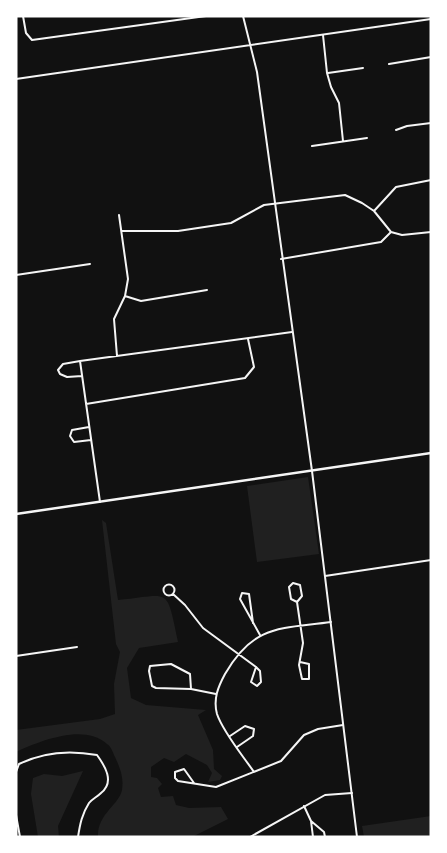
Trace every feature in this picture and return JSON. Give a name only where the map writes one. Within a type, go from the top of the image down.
[{"type":"main road","points":[[16,514],[431,453]]},
{"type":"street","points":[[23,16],[26,33],[32,40],[206,16]]},
{"type":"street","points":[[243,16],[257,72],[281,259],[312,471],[357,837]]},
{"type":"street","points":[[16,79],[251,46],[431,18]]},
{"type":"street","points":[[324,35],[327,73],[331,87],[339,102],[343,141]]},
{"type":"street","points":[[388,64],[431,58]]},
{"type":"street","points":[[327,73],[363,68]]},
{"type":"street","points":[[396,130],[407,126],[431,123]]},
{"type":"street","points":[[312,146],[367,138]]},
{"type":"street","points":[[374,211],[396,187],[431,180]]},
{"type":"street","points":[[122,231],[178,231],[231,223],[241,220],[258,207],[345,195],[374,211],[391,232],[402,235],[431,232]]},
{"type":"street","points":[[117,356],[114,320],[125,296],[128,275],[119,215]]},
{"type":"street","points":[[281,259],[381,242],[391,232]]},
{"type":"street","points":[[16,275],[90,264]]},
{"type":"street","points":[[125,296],[141,301],[207,290]]},
{"type":"street","points":[[82,376],[68,377],[60,374],[58,370],[63,364],[80,361],[292,332]]},
{"type":"street","points":[[86,404],[245,378],[254,367],[248,339]]},
{"type":"street","points":[[80,361],[100,503]]},
{"type":"street","points":[[89,427],[72,430],[70,436],[74,442],[91,440]]},
{"type":"street","points":[[325,576],[431,560]]},
{"type":"street","points":[[293,583],[300,586],[302,598],[297,602],[291,599],[290,586],[293,583]]},
{"type":"street","points":[[173,594],[166,594],[163,589],[165,586],[173,586],[173,594],[189,610],[196,621],[256,667],[260,671],[261,680],[257,686],[251,682],[256,667]]},
{"type":"street","points":[[253,623],[249,596],[247,592],[242,593],[240,599],[253,623],[260,635]]},
{"type":"street","points":[[297,602],[303,643],[300,662],[301,678],[309,679],[309,664],[300,662]]},
{"type":"street","points":[[254,772],[218,714],[216,694],[237,653],[260,635],[276,628],[331,622]]},
{"type":"street","points":[[16,656],[77,647]]},
{"type":"street","points":[[191,689],[192,678],[189,673],[170,664],[153,665],[150,668],[150,683],[154,688],[191,689],[216,694]]},
{"type":"street","points":[[194,783],[184,769],[175,772],[174,776],[177,781],[213,787],[281,761],[304,735],[343,725]]},
{"type":"street","points":[[230,736],[245,726],[253,728],[253,736],[237,747]]},
{"type":"street","points":[[16,772],[19,764],[35,756],[67,752],[97,755],[106,767],[108,780],[103,792],[90,801],[80,820],[78,837]]},
{"type":"street","points":[[250,837],[303,805],[326,795],[352,793]]},
{"type":"street","points":[[303,805],[311,821],[313,837]]},
{"type":"street","points":[[16,815],[20,837]]},
{"type":"street","points":[[311,821],[324,832],[325,837]]},
{"type":"shaded area","points":[[308,477],[319,554],[257,562],[247,486]]},
{"type":"shaded area","points":[[102,520],[106,523],[118,600],[148,596],[163,598],[168,602],[178,642],[139,648],[127,668],[131,698],[146,705],[206,710],[198,715],[213,750],[214,769],[222,776],[220,780],[208,782],[212,773],[207,765],[186,754],[174,762],[164,758],[151,767],[151,777],[157,778],[162,784],[158,788],[161,797],[173,796],[176,805],[189,808],[221,807],[228,819],[192,837],[98,837],[104,816],[120,795],[122,781],[121,773],[112,750],[97,738],[74,734],[62,736],[37,743],[16,752],[16,730],[100,719],[115,714],[114,684],[120,652],[116,644]]},
{"type":"shaded area","points":[[83,771],[58,826],[59,837],[38,837],[31,794],[33,778],[44,774],[62,776]]},
{"type":"shaded area","points":[[431,816],[431,837],[364,837],[362,826]]}]
